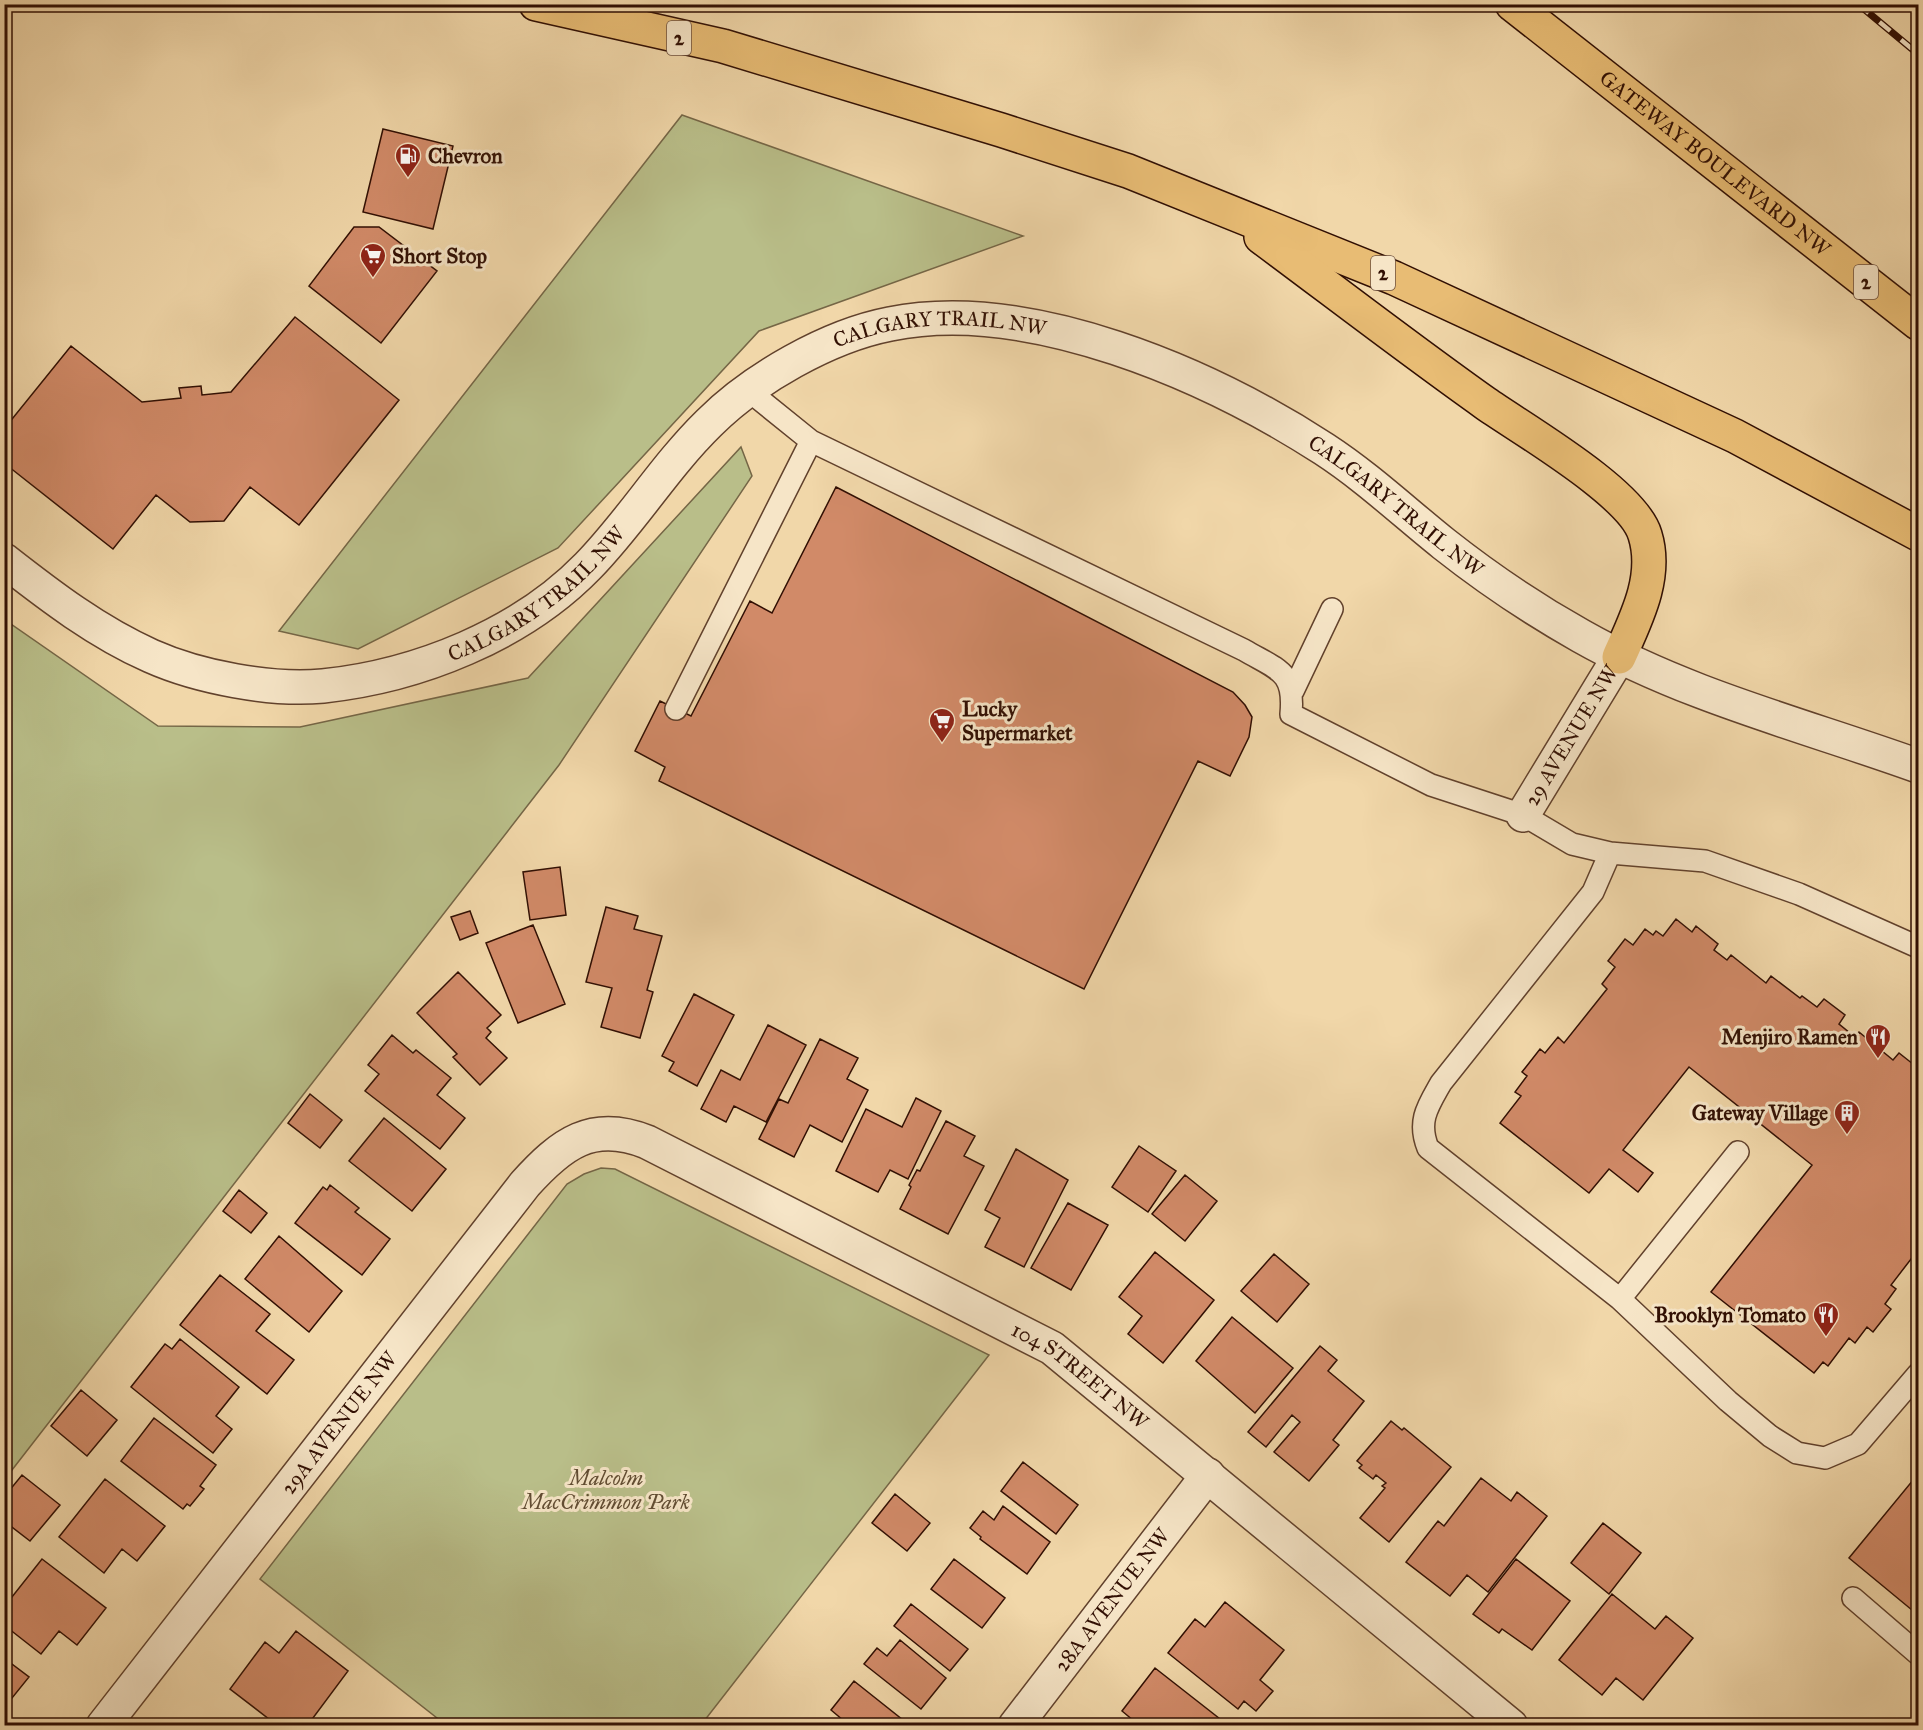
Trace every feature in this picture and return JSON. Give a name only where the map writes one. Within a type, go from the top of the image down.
[{"type":"highway","name":"2","points":[[536,4],[723,46],[1128,171],[1394,278],[1823,480],[1918,534]]},
{"type":"highway","name":"GATEWAY BOULEVARD NW","points":[[1512,4],[1918,323]]},
{"type":"highway","points":[[1223,209],[1486,404],[1602,485],[1631,512],[1645,533],[1649,566],[1645,592],[1619,657]]},
{"type":"street","name":"CALGARY TRAIL NW","points":[[4,560],[74,612],[116,638],[155,658],[193,670],[237,680],[318,687],[390,675],[488,638],[561,590],[586,568],[621,529],[708,424],[749,391],[800,359],[837,341],[889,324],[945,319],[999,320],[1071,334],[1118,348],[1218,391],[1267,416],[1324,450],[1381,490],[1485,575],[1542,613],[1619,657],[1734,705],[1918,766]]},
{"type":"street","name":"29 AVENUE NW","points":[[1523,815],[1619,657]]},
{"type":"street","name":"104 STREET NW","points":[[587,1136],[629,1135],[647,1142],[1042,1343],[1081,1370],[1511,1725]]},
{"type":"street","name":"29A AVENUE NW","points":[[103,1725],[525,1184],[562,1147],[587,1136]]},
{"type":"street","name":"28A AVENUE NW","points":[[1015,1725],[1208,1475]]},
{"type":"lane","points":[[749,391],[811,441],[1244,650],[1285,676],[1293,691]]},
{"type":"lane","points":[[676,709],[811,441]]},
{"type":"lane","points":[[1332,609],[1293,691],[1291,714],[1431,785],[1523,815],[1572,844],[1610,853],[1706,861],[1799,894],[1918,947]]},
{"type":"lane","points":[[1610,853],[1593,892],[1442,1083],[1426,1108],[1422,1133],[1428,1148],[1620,1299],[1728,1401],[1770,1436],[1797,1453],[1825,1458],[1858,1444],[1918,1374]]},
{"type":"lane","points":[[1620,1299],[1738,1152]]},
{"type":"lane","points":[[1853,1598],[1918,1654]]},
{"type":"green space","points":[[682,115],[1023,236],[759,331],[558,548],[358,649],[279,631]]},
{"type":"green space","points":[[741,447],[752,476],[559,765],[5,1479],[5,620],[158,726],[300,727],[528,678]]},
{"type":"green space","name":"Malcolm MacCrimmon Park","points":[[601,1168],[615,1169],[989,1355],[701,1725],[446,1725],[260,1579],[567,1184],[584,1174]]},
{"type":"building","name":"Chevron","points":[[383,129],[453,146],[433,229],[363,212]]},
{"type":"building","name":"Short Stop","points":[[354,227],[379,227],[437,271],[381,343],[309,286]]},
{"type":"building","points":[[295,317],[399,400],[299,525],[250,487],[224,521],[190,522],[156,495],[113,549],[4,463],[4,429],[71,346],[142,402],[181,398],[179,388],[201,386],[202,395],[231,392]]},
{"type":"building","name":"Lucky Supermarket","points":[[836,487],[1233,692],[1252,717],[1249,737],[1230,776],[1198,761],[1084,989],[659,781],[665,767],[635,751],[660,701],[691,716],[750,601],[772,613]]},
{"type":"building","points":[[560,867],[566,915],[530,920],[523,872]]},
{"type":"building","points":[[606,907],[638,916],[634,929],[662,936],[647,990],[653,992],[640,1038],[601,1027],[612,988],[586,982]]},
{"type":"building","points":[[470,911],[478,933],[460,940],[451,917]]},
{"type":"building","name":"Gateway Village","points":[[1676,919],[1692,932],[1696,926],[1718,944],[1714,950],[1727,960],[1731,955],[1766,983],[1771,976],[1800,998],[1802,996],[1817,1007],[1824,999],[1845,1015],[1839,1024],[1855,1037],[1859,1032],[1893,1060],[1899,1053],[1918,1068],[1918,1250],[1891,1285],[1896,1289],[1885,1304],[1891,1309],[1873,1332],[1867,1327],[1855,1343],[1849,1338],[1828,1366],[1823,1362],[1814,1373],[1711,1292],[1812,1165],[1689,1067],[1623,1150],[1653,1173],[1638,1192],[1609,1169],[1589,1193],[1500,1123],[1521,1096],[1515,1092],[1527,1076],[1522,1072],[1540,1049],[1545,1053],[1558,1037],[1564,1043],[1607,989],[1602,984],[1615,967],[1608,961],[1625,939],[1633,945],[1645,929],[1653,935],[1656,931],[1663,936]]},
{"type":"building","points":[[533,925],[565,1004],[518,1023],[486,943]]},
{"type":"building","points":[[458,972],[501,1015],[487,1028],[491,1032],[486,1038],[507,1058],[480,1085],[453,1057],[457,1054],[417,1013]]},
{"type":"building","points":[[694,994],[734,1015],[697,1086],[669,1071],[674,1062],[662,1056]]},
{"type":"building","points":[[768,1025],[806,1045],[766,1122],[734,1106],[726,1122],[701,1109],[721,1070],[740,1080]]},
{"type":"building","points":[[392,1035],[413,1053],[416,1050],[451,1078],[437,1095],[465,1118],[440,1149],[365,1091],[379,1074],[368,1065]]},
{"type":"building","points":[[820,1039],[858,1058],[847,1079],[868,1090],[842,1142],[810,1125],[794,1157],[759,1139],[779,1099],[788,1103]]},
{"type":"building","points":[[310,1094],[342,1120],[320,1148],[288,1123]]},
{"type":"building","points":[[916,1098],[941,1111],[908,1179],[890,1170],[878,1192],[836,1171],[866,1109],[902,1127]]},
{"type":"building","points":[[384,1118],[446,1169],[412,1211],[349,1161]]},
{"type":"building","points":[[946,1121],[975,1136],[964,1156],[984,1166],[948,1234],[900,1209],[911,1187],[909,1185],[917,1170],[920,1171]]},
{"type":"building","points":[[1139,1146],[1176,1171],[1148,1212],[1112,1187]]},
{"type":"building","points":[[1016,1149],[1068,1180],[1024,1267],[985,1247],[1000,1218],[985,1210]]},
{"type":"building","points":[[1185,1175],[1217,1201],[1185,1241],[1152,1214]]},
{"type":"building","points":[[330,1185],[359,1208],[355,1212],[390,1239],[362,1275],[295,1223],[323,1187],[327,1190]]},
{"type":"building","points":[[239,1190],[267,1213],[251,1233],[223,1211]]},
{"type":"building","points":[[1068,1203],[1108,1225],[1071,1290],[1031,1268]]},
{"type":"building","points":[[279,1236],[342,1291],[309,1332],[245,1279]]},
{"type":"building","points":[[1155,1252],[1214,1300],[1163,1363],[1128,1334],[1142,1316],[1119,1297]]},
{"type":"building","points":[[1274,1254],[1309,1284],[1277,1322],[1241,1291]]},
{"type":"building","points":[[220,1275],[270,1314],[256,1331],[294,1360],[267,1394],[180,1325]]},
{"type":"building","points":[[1232,1317],[1293,1368],[1255,1413],[1196,1361]]},
{"type":"building","points":[[180,1339],[239,1387],[216,1416],[232,1429],[213,1453],[131,1387],[165,1344],[172,1349]]},
{"type":"building","points":[[1320,1346],[1337,1360],[1328,1371],[1364,1401],[1333,1440],[1339,1445],[1309,1481],[1274,1452],[1300,1422],[1292,1415],[1266,1447],[1248,1432]]},
{"type":"building","points":[[81,1390],[117,1420],[87,1456],[51,1426]]},
{"type":"building","points":[[154,1418],[216,1465],[200,1486],[204,1489],[190,1506],[187,1504],[183,1509],[121,1461]]},
{"type":"building","points":[[1391,1421],[1402,1430],[1404,1428],[1451,1467],[1389,1542],[1360,1518],[1385,1488],[1382,1486],[1386,1483],[1376,1475],[1373,1479],[1359,1468],[1362,1465],[1357,1461]]},
{"type":"building","points":[[1023,1462],[1078,1505],[1056,1534],[1001,1491]]},
{"type":"building","points":[[1918,1474],[1918,1615],[1849,1558]]},
{"type":"building","points":[[22,1475],[60,1505],[30,1541],[4,1521],[4,1497]]},
{"type":"building","points":[[1481,1478],[1511,1501],[1517,1492],[1547,1516],[1488,1592],[1467,1575],[1450,1596],[1406,1562],[1438,1521],[1444,1526]]},
{"type":"building","points":[[105,1479],[165,1526],[137,1561],[122,1549],[104,1573],[59,1537]]},
{"type":"building","points":[[895,1494],[930,1523],[907,1551],[872,1523]]},
{"type":"building","points":[[1003,1506],[1050,1542],[1027,1574],[980,1539],[981,1537],[970,1528],[983,1511],[994,1520]]},
{"type":"building","points":[[1603,1523],[1641,1553],[1609,1594],[1571,1563]]},
{"type":"building","points":[[42,1559],[106,1608],[77,1645],[59,1631],[41,1654],[4,1625],[4,1607]]},
{"type":"building","points":[[954,1559],[1005,1598],[982,1628],[931,1589]]},
{"type":"building","points":[[1516,1559],[1570,1601],[1532,1650],[1502,1629],[1499,1633],[1473,1614]]},
{"type":"building","points":[[1612,1594],[1655,1629],[1666,1616],[1693,1638],[1643,1700],[1616,1678],[1602,1695],[1559,1660]]},
{"type":"building","points":[[1225,1602],[1284,1650],[1260,1680],[1273,1691],[1256,1711],[1244,1701],[1238,1709],[1168,1653],[1195,1619],[1205,1627]]},
{"type":"building","points":[[911,1604],[968,1649],[950,1671],[894,1626]]},
{"type":"building","points":[[296,1631],[348,1671],[307,1726],[278,1726],[230,1689],[265,1642],[279,1653]]},
{"type":"building","points":[[900,1640],[946,1678],[921,1709],[864,1664],[877,1648],[887,1656]]},
{"type":"building","points":[[4,1658],[29,1677],[4,1708]]},
{"type":"building","points":[[1155,1668],[1229,1726],[1140,1726],[1122,1711]]},
{"type":"building","points":[[854,1681],[908,1724],[907,1726],[850,1726],[831,1710]]},
{"type":"railway","points":[[1858,4],[1918,54]]},
{"type":"place","name":"Chevron","points":[[408,179]]},
{"type":"place","name":"Short Stop","points":[[373,279]]},
{"type":"place","name":"Lucky Supermarket","points":[[942,744]]},
{"type":"place","name":"Menjiro Ramen","points":[[1878,1060]]},
{"type":"place","name":"Gateway Village","points":[[1847,1136]]},
{"type":"place","name":"Brooklyn Tomato","points":[[1826,1338]]}]
